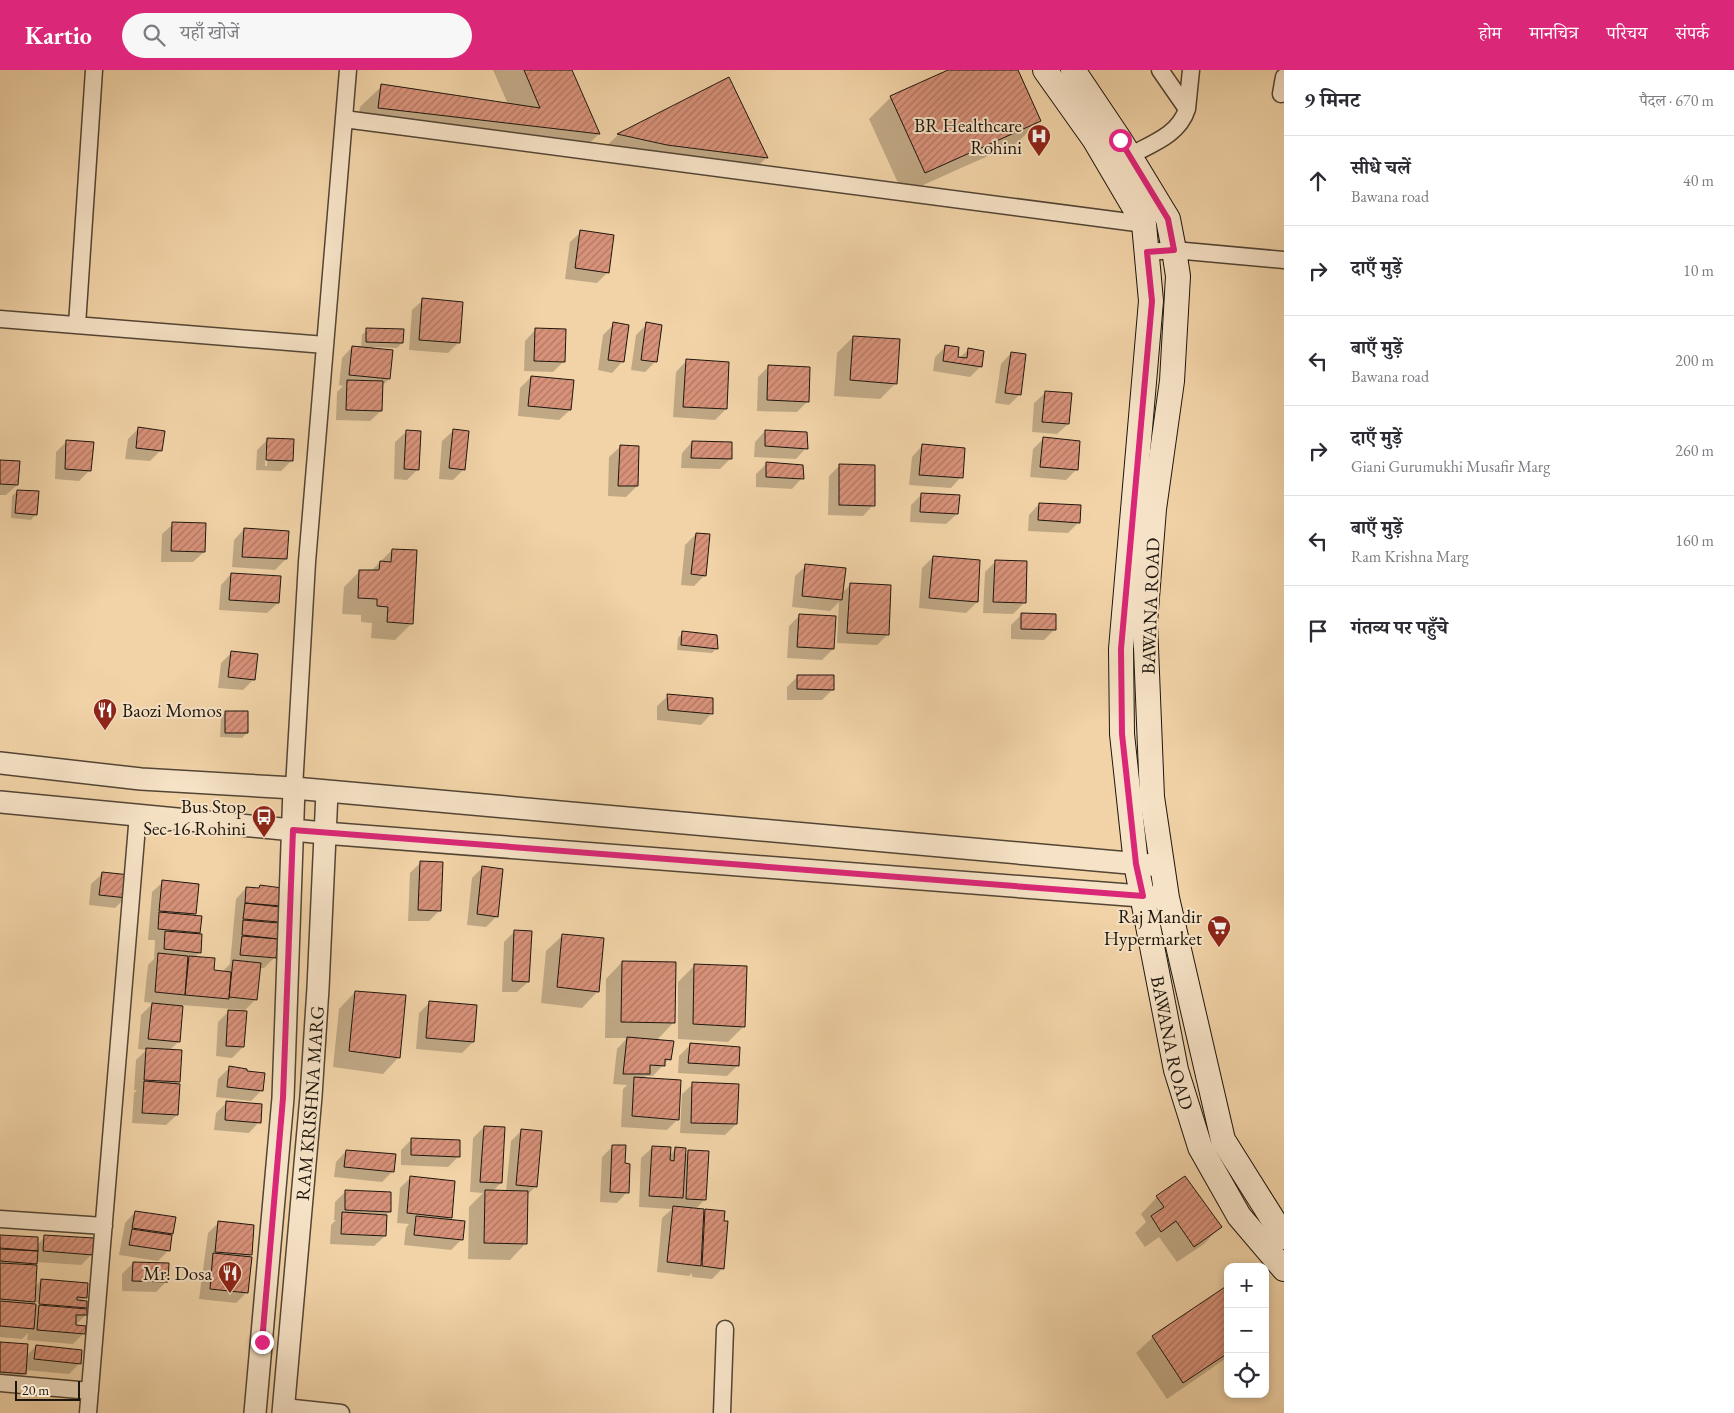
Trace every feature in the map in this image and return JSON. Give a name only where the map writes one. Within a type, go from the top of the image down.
[{"type":"main road","name":"BAWANA ROAD","points":[[1045,70],[1094,139],[1144,224],[1152,301],[1121,649],[1122,734],[1136,864],[1176,1070],[1200,1146],[1239,1216],[1284,1269]]},
{"type":"main road","name":"BAWANA ROAD","points":[[1073,70],[1168,219],[1174,250],[1178,276],[1172,381],[1154,509],[1145,623],[1152,797],[1167,898],[1223,1140],[1284,1237]]},
{"type":"street","points":[[76,325],[94,70]]},
{"type":"street","points":[[294,788],[307,562],[348,70]]},
{"type":"street","points":[[1160,70],[1186,109]]},
{"type":"street","points":[[1129,156],[1163,138],[1177,128],[1184,119],[1191,70]]},
{"type":"street","points":[[1281,94],[1284,77]]},
{"type":"street","points":[[344,119],[1144,224]]},
{"type":"street","points":[[1147,252],[1174,250],[1284,260]]},
{"type":"street","points":[[0,319],[325,345]]},
{"type":"street","points":[[0,763],[141,779],[294,788],[1162,866]]},
{"type":"street","name":"RAM KRISHNA MARG","points":[[255,1413],[283,1098],[294,788]]},
{"type":"street","name":"RAM KRISHNA MARG","points":[[283,1410],[311,1096],[327,792]]},
{"type":"street","points":[[0,802],[324,833],[1167,898]]},
{"type":"street","points":[[88,1413],[138,814]]},
{"type":"street","points":[[0,1219],[104,1226]]},
{"type":"street","points":[[722,1413],[726,1329]]},
{"type":"street","points":[[0,1383],[90,1391]]},
{"type":"street","points":[[283,1410],[341,1413]]},
{"type":"building","points":[[524,70],[572,70],[600,134],[378,108],[381,84],[540,108]]},
{"type":"building","points":[[948,70],[1018,70],[1041,121],[925,173],[890,96]]},
{"type":"building","points":[[729,77],[768,158],[667,145],[617,134]]},
{"type":"building","points":[[580,230],[614,235],[609,273],[575,268]]},
{"type":"building","points":[[422,298],[463,302],[460,343],[419,340]]},
{"type":"building","points":[[613,322],[629,325],[624,362],[608,360]]},
{"type":"building","points":[[646,322],[662,325],[657,362],[641,360]]},
{"type":"building","points":[[366,328],[404,329],[403,343],[366,342]]},
{"type":"building","points":[[535,328],[566,329],[565,362],[534,361]]},
{"type":"building","points":[[853,336],[900,339],[897,384],[850,380]]},
{"type":"building","points":[[945,345],[959,347],[958,357],[967,358],[968,348],[984,351],[982,367],[943,361]]},
{"type":"building","points":[[352,346],[393,350],[390,379],[349,375]]},
{"type":"building","points":[[1011,352],[1026,354],[1021,395],[1005,393]]},
{"type":"building","points":[[686,359],[729,362],[727,409],[683,407]]},
{"type":"building","points":[[768,365],[810,367],[809,402],[767,400]]},
{"type":"building","points":[[531,376],[574,380],[571,410],[528,406]]},
{"type":"building","points":[[347,380],[383,381],[382,411],[346,410]]},
{"type":"building","points":[[1045,391],[1072,393],[1069,424],[1042,422]]},
{"type":"building","points":[[138,427],[165,431],[162,451],[136,448]]},
{"type":"building","points":[[453,429],[469,431],[465,470],[449,468]]},
{"type":"building","points":[[406,430],[421,431],[419,470],[404,469]]},
{"type":"building","points":[[765,430],[807,432],[808,449],[765,446]]},
{"type":"building","points":[[1043,437],[1080,441],[1078,470],[1040,467]]},
{"type":"building","points":[[267,438],[294,439],[293,461],[266,460]]},
{"type":"building","points":[[66,440],[94,442],[91,471],[65,469]]},
{"type":"building","points":[[692,441],[732,442],[732,459],[691,458]]},
{"type":"building","points":[[922,444],[965,448],[963,478],[919,475]]},
{"type":"building","points":[[620,445],[639,446],[638,486],[618,486]]},
{"type":"building","points":[[0,460],[20,461],[18,485],[0,484]]},
{"type":"building","points":[[766,462],[803,465],[804,479],[766,477]]},
{"type":"building","points":[[839,464],[875,465],[875,506],[839,505]]},
{"type":"building","points":[[17,490],[39,491],[37,515],[15,513]]},
{"type":"building","points":[[921,493],[960,495],[958,514],[920,512]]},
{"type":"building","points":[[1039,503],[1081,505],[1080,523],[1038,520]]},
{"type":"building","points":[[172,522],[206,523],[205,552],[171,551]]},
{"type":"building","points":[[244,528],[289,531],[287,559],[242,557]]},
{"type":"building","points":[[696,533],[710,534],[706,576],[691,574]]},
{"type":"building","points":[[392,549],[417,550],[413,624],[387,622],[388,607],[377,606],[377,599],[358,598],[359,570],[379,570],[380,561],[391,562]]},
{"type":"building","points":[[933,556],[980,560],[978,602],[929,598]]},
{"type":"building","points":[[995,560],[1027,561],[1026,603],[993,602]]},
{"type":"building","points":[[805,564],[846,568],[842,600],[802,596]]},
{"type":"building","points":[[231,573],[281,576],[279,603],[229,600]]},
{"type":"building","points":[[850,583],[891,585],[889,635],[847,633]]},
{"type":"building","points":[[1021,613],[1056,614],[1056,630],[1021,629]]},
{"type":"building","points":[[799,614],[836,616],[834,649],[797,647]]},
{"type":"building","points":[[682,631],[717,635],[718,649],[681,645]]},
{"type":"building","points":[[231,651],[258,654],[255,680],[228,677]]},
{"type":"building","points":[[797,675],[834,675],[834,690],[797,689]]},
{"type":"building","points":[[667,694],[713,698],[713,714],[668,710]]},
{"type":"building","points":[[225,711],[248,711],[248,733],[225,733]]},
{"type":"building","points":[[420,861],[443,862],[441,911],[418,910]]},
{"type":"building","points":[[482,866],[503,869],[498,917],[477,914]]},
{"type":"building","points":[[102,872],[130,875],[127,898],[99,895]]},
{"type":"building","points":[[162,880],[199,884],[196,914],[159,911]]},
{"type":"building","points":[[260,885],[282,888],[281,906],[245,903],[246,887],[259,888]]},
{"type":"building","points":[[245,903],[280,907],[279,922],[243,919]]},
{"type":"building","points":[[159,912],[202,916],[200,933],[158,929]]},
{"type":"building","points":[[243,920],[279,923],[278,939],[242,935]]},
{"type":"building","points":[[514,930],[532,931],[529,982],[512,981]]},
{"type":"building","points":[[165,931],[202,934],[201,953],[164,949]]},
{"type":"building","points":[[562,934],[604,938],[599,992],[557,987]]},
{"type":"building","points":[[242,936],[278,939],[276,958],[240,955]]},
{"type":"building","points":[[158,953],[188,956],[185,995],[155,992]]},
{"type":"building","points":[[189,956],[215,958],[214,970],[231,972],[229,999],[185,995]]},
{"type":"building","points":[[233,960],[261,963],[257,1000],[229,997]]},
{"type":"building","points":[[622,961],[676,962],[675,1023],[621,1022]]},
{"type":"building","points":[[694,964],[747,966],[745,1027],[693,1024]]},
{"type":"building","points":[[355,991],[406,995],[400,1058],[349,1051]]},
{"type":"building","points":[[429,1001],[477,1005],[474,1042],[426,1038]]},
{"type":"building","points":[[152,1003],[183,1006],[180,1042],[148,1039]]},
{"type":"building","points":[[228,1010],[247,1011],[244,1047],[226,1046]]},
{"type":"building","points":[[627,1037],[674,1041],[671,1060],[665,1059],[665,1066],[650,1065],[650,1074],[623,1074]]},
{"type":"building","points":[[690,1043],[740,1047],[739,1066],[688,1063]]},
{"type":"building","points":[[146,1048],[182,1050],[180,1082],[144,1080]]},
{"type":"building","points":[[229,1066],[265,1073],[263,1091],[227,1087]]},
{"type":"building","points":[[634,1077],[681,1080],[679,1120],[632,1116]]},
{"type":"building","points":[[144,1081],[180,1084],[178,1115],[142,1113]]},
{"type":"building","points":[[692,1082],[739,1084],[737,1124],[691,1123]]},
{"type":"building","points":[[226,1101],[262,1104],[261,1123],[225,1120]]},
{"type":"building","points":[[484,1126],[505,1127],[502,1183],[480,1182]]},
{"type":"building","points":[[521,1129],[542,1131],[537,1187],[516,1185]]},
{"type":"building","points":[[411,1138],[460,1140],[460,1157],[411,1155]]},
{"type":"building","points":[[612,1145],[626,1145],[625,1163],[630,1164],[629,1193],[610,1192]]},
{"type":"building","points":[[652,1146],[671,1147],[670,1160],[674,1161],[675,1147],[686,1148],[683,1198],[649,1196]]},
{"type":"building","points":[[346,1150],[396,1154],[394,1172],[344,1167]]},
{"type":"building","points":[[688,1150],[709,1151],[706,1200],[686,1199]]},
{"type":"building","points":[[410,1176],[455,1181],[452,1218],[407,1213]]},
{"type":"building","points":[[1185,1176],[1222,1227],[1194,1247],[1176,1221],[1161,1232],[1151,1216],[1164,1207],[1156,1196]]},
{"type":"building","points":[[345,1190],[391,1192],[391,1212],[345,1210]]},
{"type":"building","points":[[485,1190],[528,1191],[527,1244],[484,1243]]},
{"type":"building","points":[[673,1206],[704,1209],[701,1266],[667,1262]]},
{"type":"building","points":[[705,1209],[725,1211],[724,1221],[728,1221],[724,1269],[702,1266]]},
{"type":"building","points":[[135,1211],[176,1217],[173,1234],[132,1228]]},
{"type":"building","points":[[342,1212],[387,1215],[386,1236],[341,1234]]},
{"type":"building","points":[[416,1216],[465,1221],[463,1240],[414,1235]]},
{"type":"building","points":[[218,1221],[254,1225],[252,1255],[215,1252]]},
{"type":"building","points":[[132,1229],[172,1235],[170,1251],[129,1245]]},
{"type":"building","points":[[0,1235],[38,1237],[38,1251],[0,1248]]},
{"type":"building","points":[[44,1235],[94,1238],[93,1255],[43,1251]]},
{"type":"building","points":[[0,1249],[38,1251],[37,1264],[0,1261]]},
{"type":"building","points":[[213,1253],[252,1257],[248,1293],[210,1289]]},
{"type":"building","points":[[133,1262],[169,1263],[168,1282],[132,1281]]},
{"type":"building","points":[[0,1263],[37,1265],[35,1302],[0,1299]]},
{"type":"building","points":[[41,1279],[88,1283],[87,1298],[77,1297],[77,1300],[87,1301],[87,1308],[39,1304]]},
{"type":"building","points":[[1224,1288],[1224,1356],[1183,1383],[1152,1336]]},
{"type":"building","points":[[0,1301],[36,1304],[34,1329],[0,1326]]},
{"type":"building","points":[[39,1305],[87,1309],[87,1315],[76,1315],[76,1325],[86,1326],[85,1334],[37,1330]]},
{"type":"building","points":[[0,1342],[28,1344],[26,1374],[0,1372]]},
{"type":"building","points":[[36,1345],[82,1350],[81,1364],[34,1359]]},
{"type":"place","name":"BR Healthcare Rohini","points":[[1039,157]]},
{"type":"place","name":"Baozi Momos","points":[[105,731]]},
{"type":"place","name":"Bus Stop Sec-16 Rohini","points":[[264,838]]},
{"type":"place","name":"Raj Mandir Hypermarket","points":[[1219,948]]},
{"type":"place","name":"Mr. Dosa","points":[[230,1294]]},
{"type":"route","points":[[262,1342],[283,1098],[293,830],[1143,896],[1136,864],[1122,734],[1121,649],[1152,301],[1147,252],[1174,250],[1168,219],[1120,140]]}]
